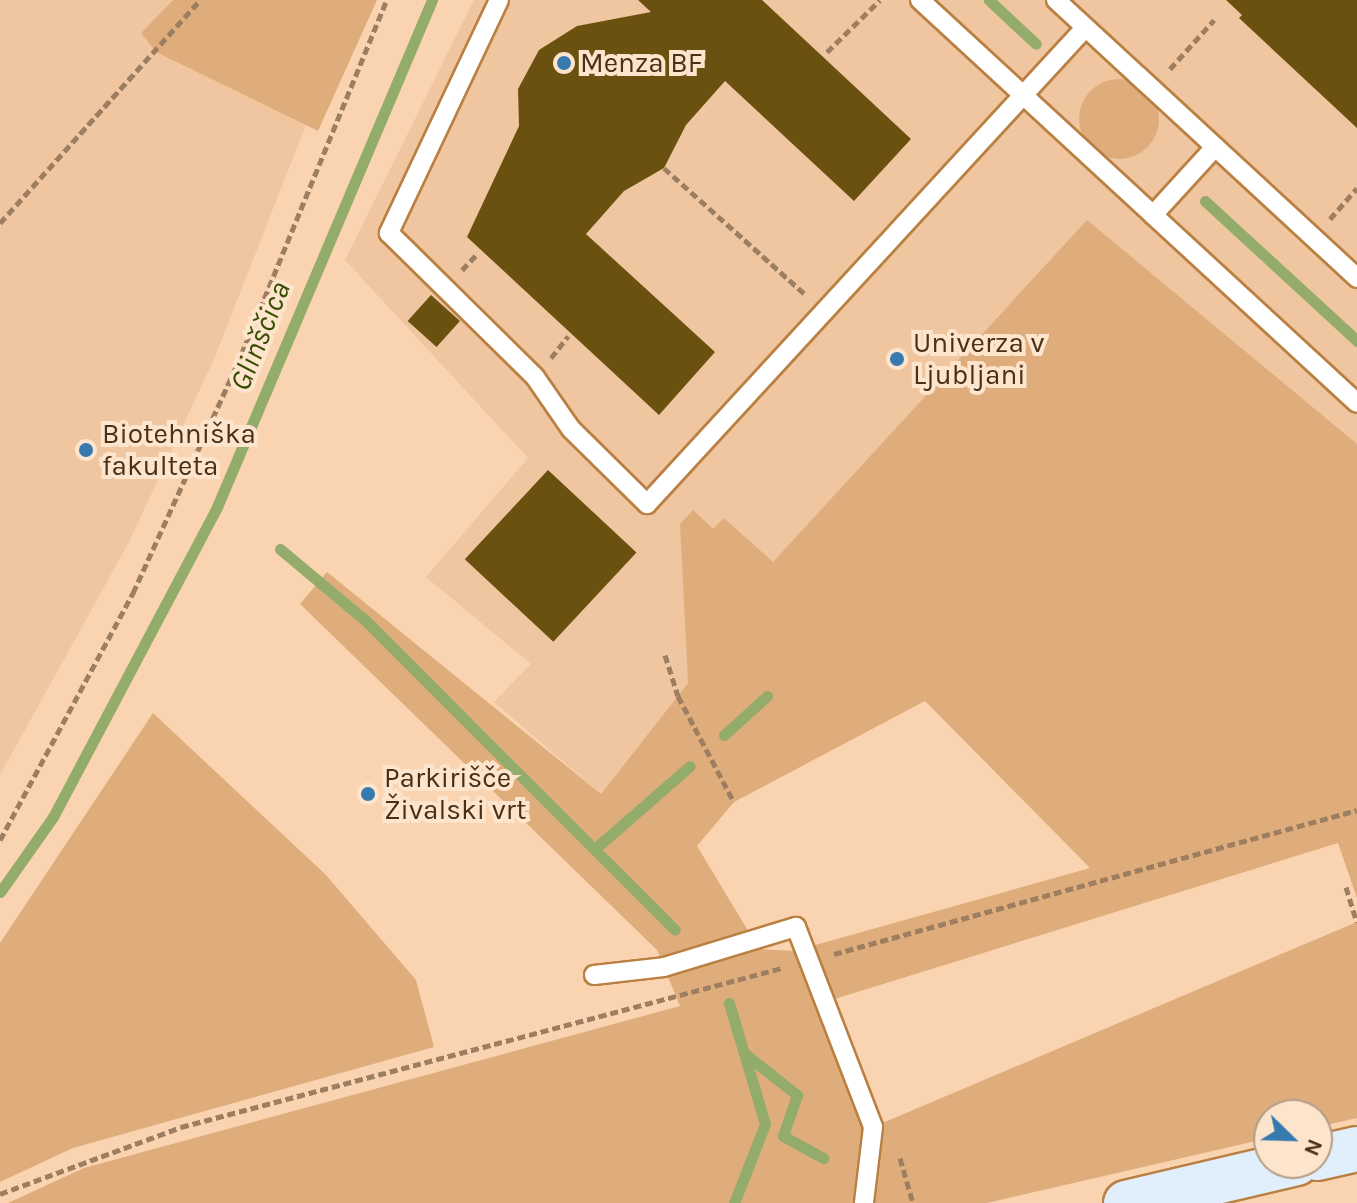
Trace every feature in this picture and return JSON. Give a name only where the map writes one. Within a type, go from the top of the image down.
[{"type":"main road","points":[[1333,1154],[1357,1149]]},
{"type":"main road","points":[[1126,1203],[1253,1173]]},
{"type":"lane","points":[[499,0],[389,233],[535,377],[571,429],[647,504],[1085,28]]},
{"type":"lane","points":[[920,0],[1357,403]]},
{"type":"lane","points":[[1056,0],[1357,278]]},
{"type":"lane","points":[[1153,215],[1215,147]]},
{"type":"lane","points":[[594,975],[664,967],[796,927],[873,1127],[864,1203]]},
{"type":"path","points":[[0,223],[200,0]]},
{"type":"path","points":[[0,840],[133,593],[237,365],[387,0]]},
{"type":"path","points":[[827,52],[880,0]]},
{"type":"path","points":[[1153,88],[1214,20]]},
{"type":"path","points":[[664,168],[826,313]]},
{"type":"path","points":[[1313,237],[1357,188]]},
{"type":"path","points":[[665,655],[678,696],[734,802]]},
{"type":"path","points":[[0,1194],[181,1127],[810,961],[1357,810]]},
{"type":"path","points":[[1346,887],[1357,922]]},
{"type":"shaded area","name":"Biotehniška fakulteta","points":[[0,0],[173,0],[141,33],[156,52],[306,125],[214,359],[129,542],[0,775]]},
{"type":"shaded area","points":[[173,0],[377,0],[318,131],[156,52],[141,33]]},
{"type":"shaded area","name":"Univerza v Ljubljani","points":[[474,0],[1357,0],[1357,739],[971,622],[711,654],[601,794],[494,702],[531,664],[426,577],[528,458],[345,260]]},
{"type":"shaded area","points":[[1119,79],[1134,82],[1147,91],[1156,104],[1159,119],[1156,134],[1147,147],[1134,156],[1119,159],[1104,156],[1091,147],[1082,134],[1079,119],[1082,104],[1091,91],[1104,82]]},
{"type":"shaded area","points":[[1087,220],[1357,444],[1357,898],[1338,843],[825,1002],[873,1127],[1357,922],[1357,1118],[1333,1123],[1333,1099],[1253,1099],[1253,1142],[987,1203],[8,1203],[84,1168],[680,1006],[657,950],[300,604],[327,572],[601,794],[688,683],[680,524],[693,510],[713,529],[724,518],[773,562]],"holes":[[[925,701],[1090,868],[794,951],[759,949],[697,846],[734,802]]]},
{"type":"shaded area","points":[[153,713],[326,875],[416,980],[434,1047],[73,1148],[0,1182],[0,943]]},
{"type":"building","points":[[638,0],[762,0],[911,139],[854,201],[725,81],[686,125],[664,168],[624,191],[586,234],[715,352],[659,415],[467,237],[519,126],[518,89],[539,50],[577,26],[651,12]]},
{"type":"building","points":[[1226,0],[1357,0],[1357,128],[1239,18],[1242,15]]},
{"type":"building","points":[[431,295],[460,321],[437,347],[408,321]]},
{"type":"building","points":[[548,470],[636,553],[553,642],[465,559]]},
{"type":"waterway","name":"Glinščica","points":[[0,892],[53,817],[217,507],[432,0]]},
{"type":"waterway","points":[[989,0],[1036,44]]},
{"type":"waterway","points":[[1205,201],[1357,341]]},
{"type":"waterway","points":[[280,549],[365,620],[675,930]]},
{"type":"waterway","points":[[724,735],[767,696]]},
{"type":"waterway","points":[[597,847],[690,766]]},
{"type":"waterway","points":[[729,1003],[765,1124],[734,1203]]},
{"type":"waterway","points":[[744,1053],[797,1095],[783,1136],[823,1158]]},
{"type":"place","name":"Menza BF","points":[[564,63]]},
{"type":"place","name":"Univerza v Ljubljani","points":[[897,359]]},
{"type":"place","name":"Biotehniška fakulteta","points":[[86,450]]},
{"type":"place","name":"Parkirišče Živalski vrt","points":[[368,794]]}]
